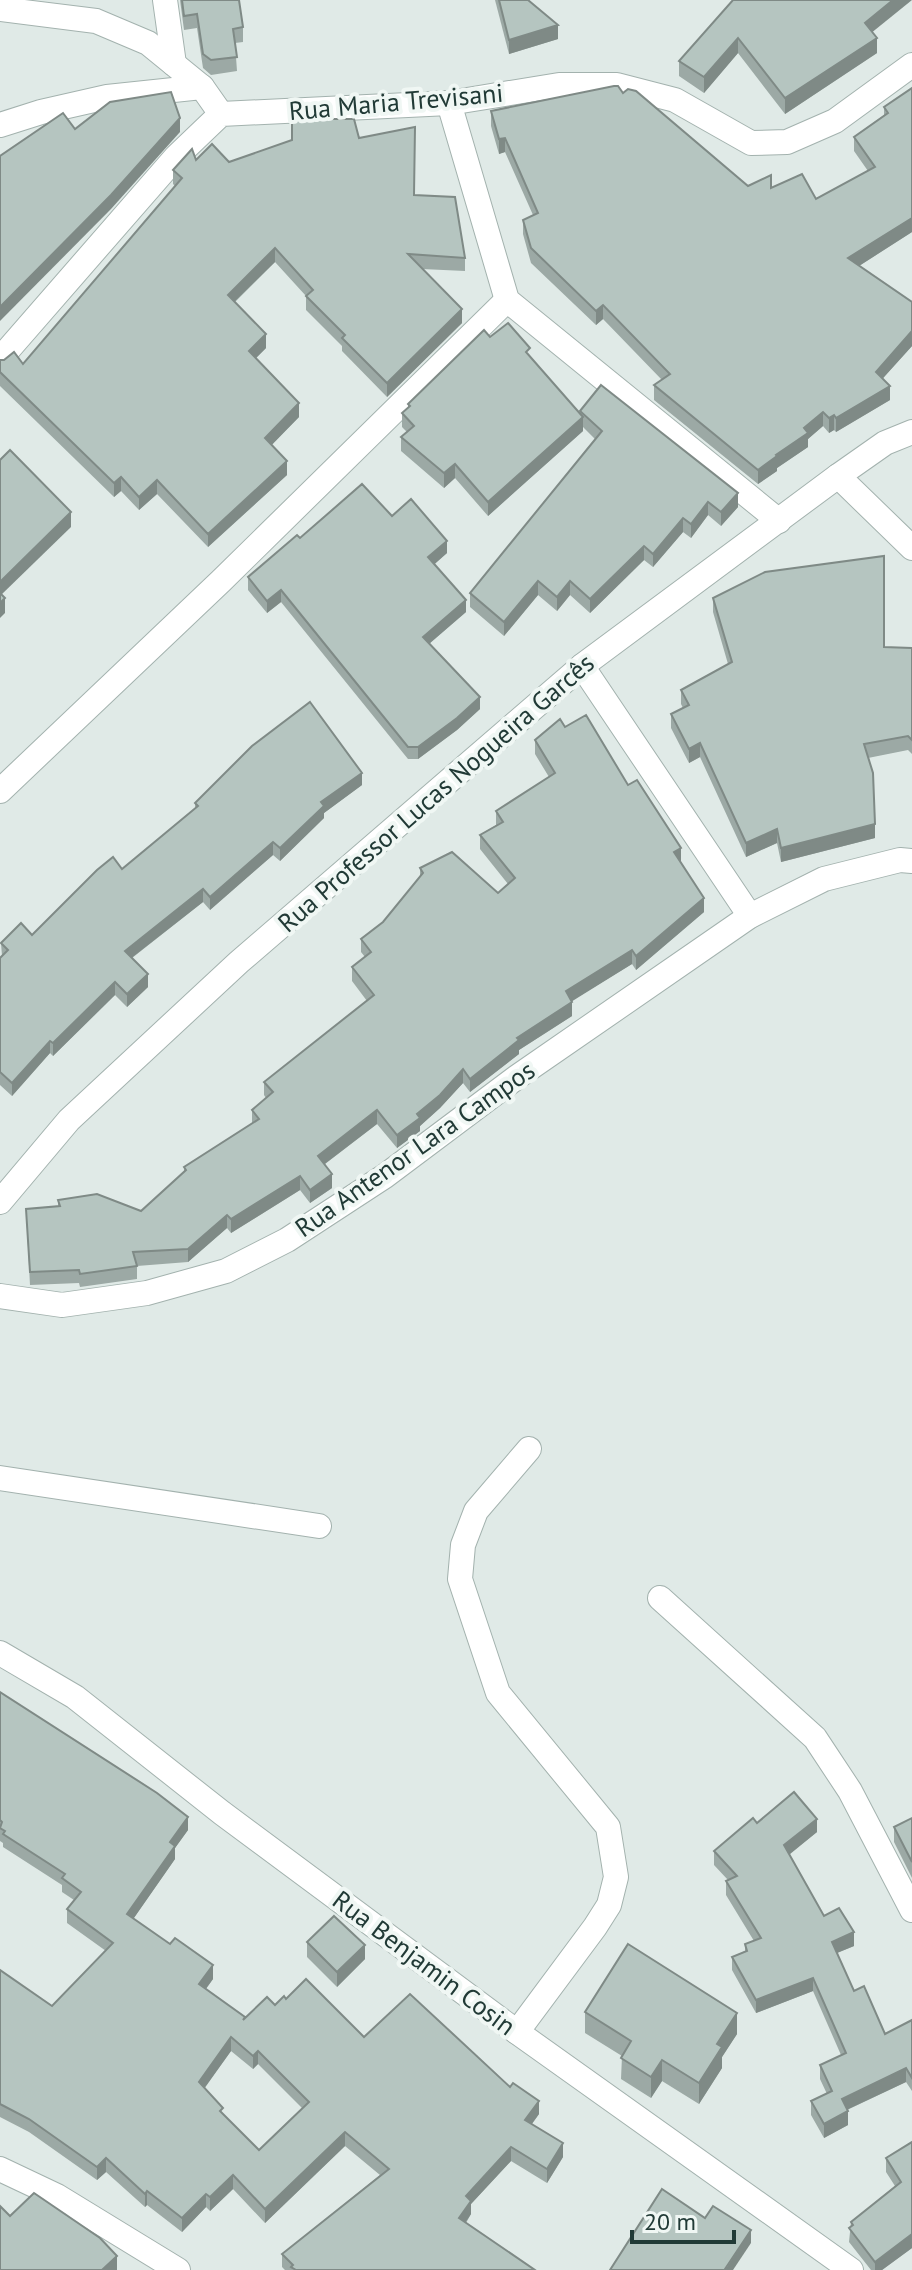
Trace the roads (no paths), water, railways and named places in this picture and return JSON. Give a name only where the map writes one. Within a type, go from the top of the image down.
[{"type":"street","points":[[165,0],[174,64]]},
{"type":"street","points":[[0,9],[96,21],[148,43],[202,87],[221,114],[176,157],[0,359]]},
{"type":"street","name":"Rua Maria Trevisani","points":[[221,114],[449,103],[559,85],[617,85],[675,100],[751,143],[787,142],[835,121],[912,65]]},
{"type":"street","points":[[0,125],[107,97],[202,87]]},
{"type":"street","points":[[449,103],[507,300],[779,521]]},
{"type":"street","points":[[0,791],[221,581],[507,300]]},
{"type":"street","name":"Rua Professor Lucas Nogueira Garcês","points":[[0,1202],[69,1120],[239,962],[582,666],[838,476],[885,443],[912,432]]},
{"type":"street","points":[[838,476],[912,548]]},
{"type":"street","points":[[582,666],[750,916]]},
{"type":"street","name":"Rua Antenor Lara Campos","points":[[0,1296],[62,1305],[147,1293],[226,1271],[275,1246],[385,1176],[517,1077],[750,916],[824,879],[900,860],[912,861]]},
{"type":"street","points":[[517,2032],[595,1927],[609,1905],[616,1877],[608,1827],[498,1693],[460,1579],[463,1545],[476,1511],[529,1449]]},
{"type":"street","points":[[0,1478],[319,1526]]},
{"type":"street","points":[[660,1598],[815,1738],[850,1791],[912,1910]]},
{"type":"street","name":"Rua Benjamin Cosin","points":[[0,1653],[75,1697],[222,1813],[517,2032],[851,2270]]},
{"type":"street","points":[[0,2169],[57,2196],[178,2270]]}]
